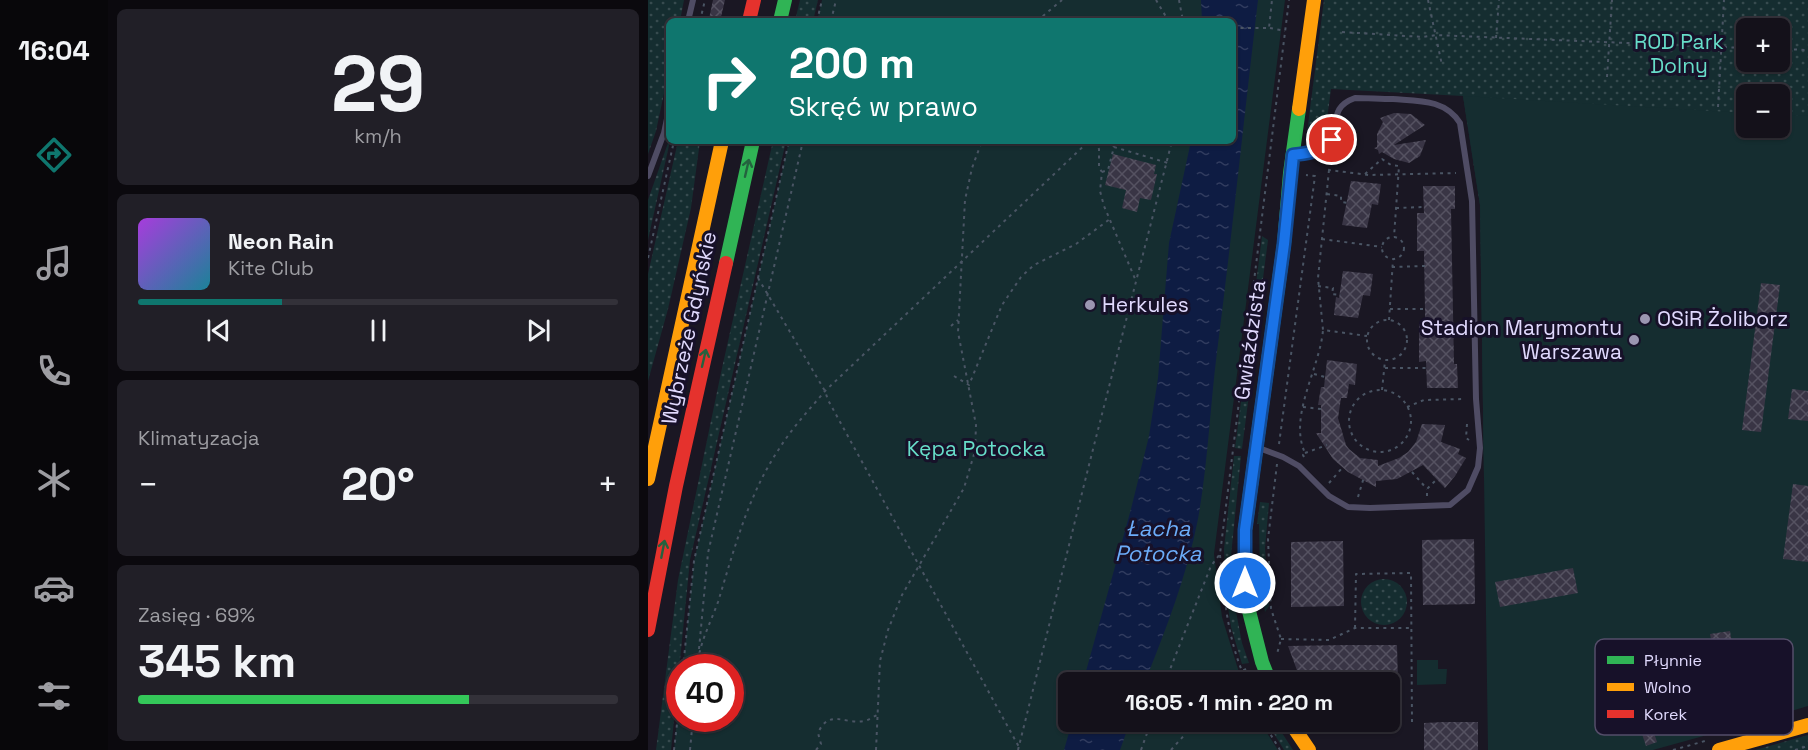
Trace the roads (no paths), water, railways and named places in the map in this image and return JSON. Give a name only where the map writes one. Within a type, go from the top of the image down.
[{"type":"main road","points":[[750,18],[754,0]]},
{"type":"main road","points":[[781,18],[785,0]]},
{"type":"main road","name":"Gwiaździsta","points":[[1266,672],[1253,633],[1245,583],[1245,530],[1314,0]]},
{"type":"main road","name":"Wybrzeże Gdyńskie","points":[[648,478],[721,144]]},
{"type":"main road","name":"Wybrzeże Gdyńskie","points":[[648,630],[683,452],[752,144]]},
{"type":"main road","points":[[1793,728],[1808,724]]},
{"type":"main road","points":[[1297,732],[1309,750]]},
{"type":"main road","points":[[1719,750],[1770,735]]},
{"type":"lane","points":[[689,18],[693,0]]},
{"type":"lane","points":[[1256,447],[1299,466],[1329,496],[1348,507],[1450,505],[1468,490],[1478,467],[1480,448],[1476,399],[1472,201],[1460,123],[1454,113],[1442,105],[1428,101],[1364,98],[1346,102],[1338,109],[1332,140],[1329,144],[1313,153],[1293,155]]},
{"type":"lane","points":[[648,176],[666,124]]},
{"type":"water","name":"Łacha Potocka","points":[[1201,0],[1258,0],[1198,519],[1182,581],[1149,672],[1086,672],[1149,436],[1158,378],[1169,243],[1190,144],[1236,144],[1236,18],[1202,18]]},
{"type":"water","points":[[1069,732],[1126,732],[1120,750],[1064,750]]},
{"type":"place","name":"Herkules","points":[[1090,305]]},
{"type":"place","name":"OSiR Żoliborz","points":[[1645,319]]},
{"type":"place","name":"Stadion Marymontu Warszawa","points":[[1634,340]]},
{"type":"park label","name":"ROD Park Dolny","points":[[1679,54]]},
{"type":"park label","name":"Kępa Potocka","points":[[976,449]]}]
